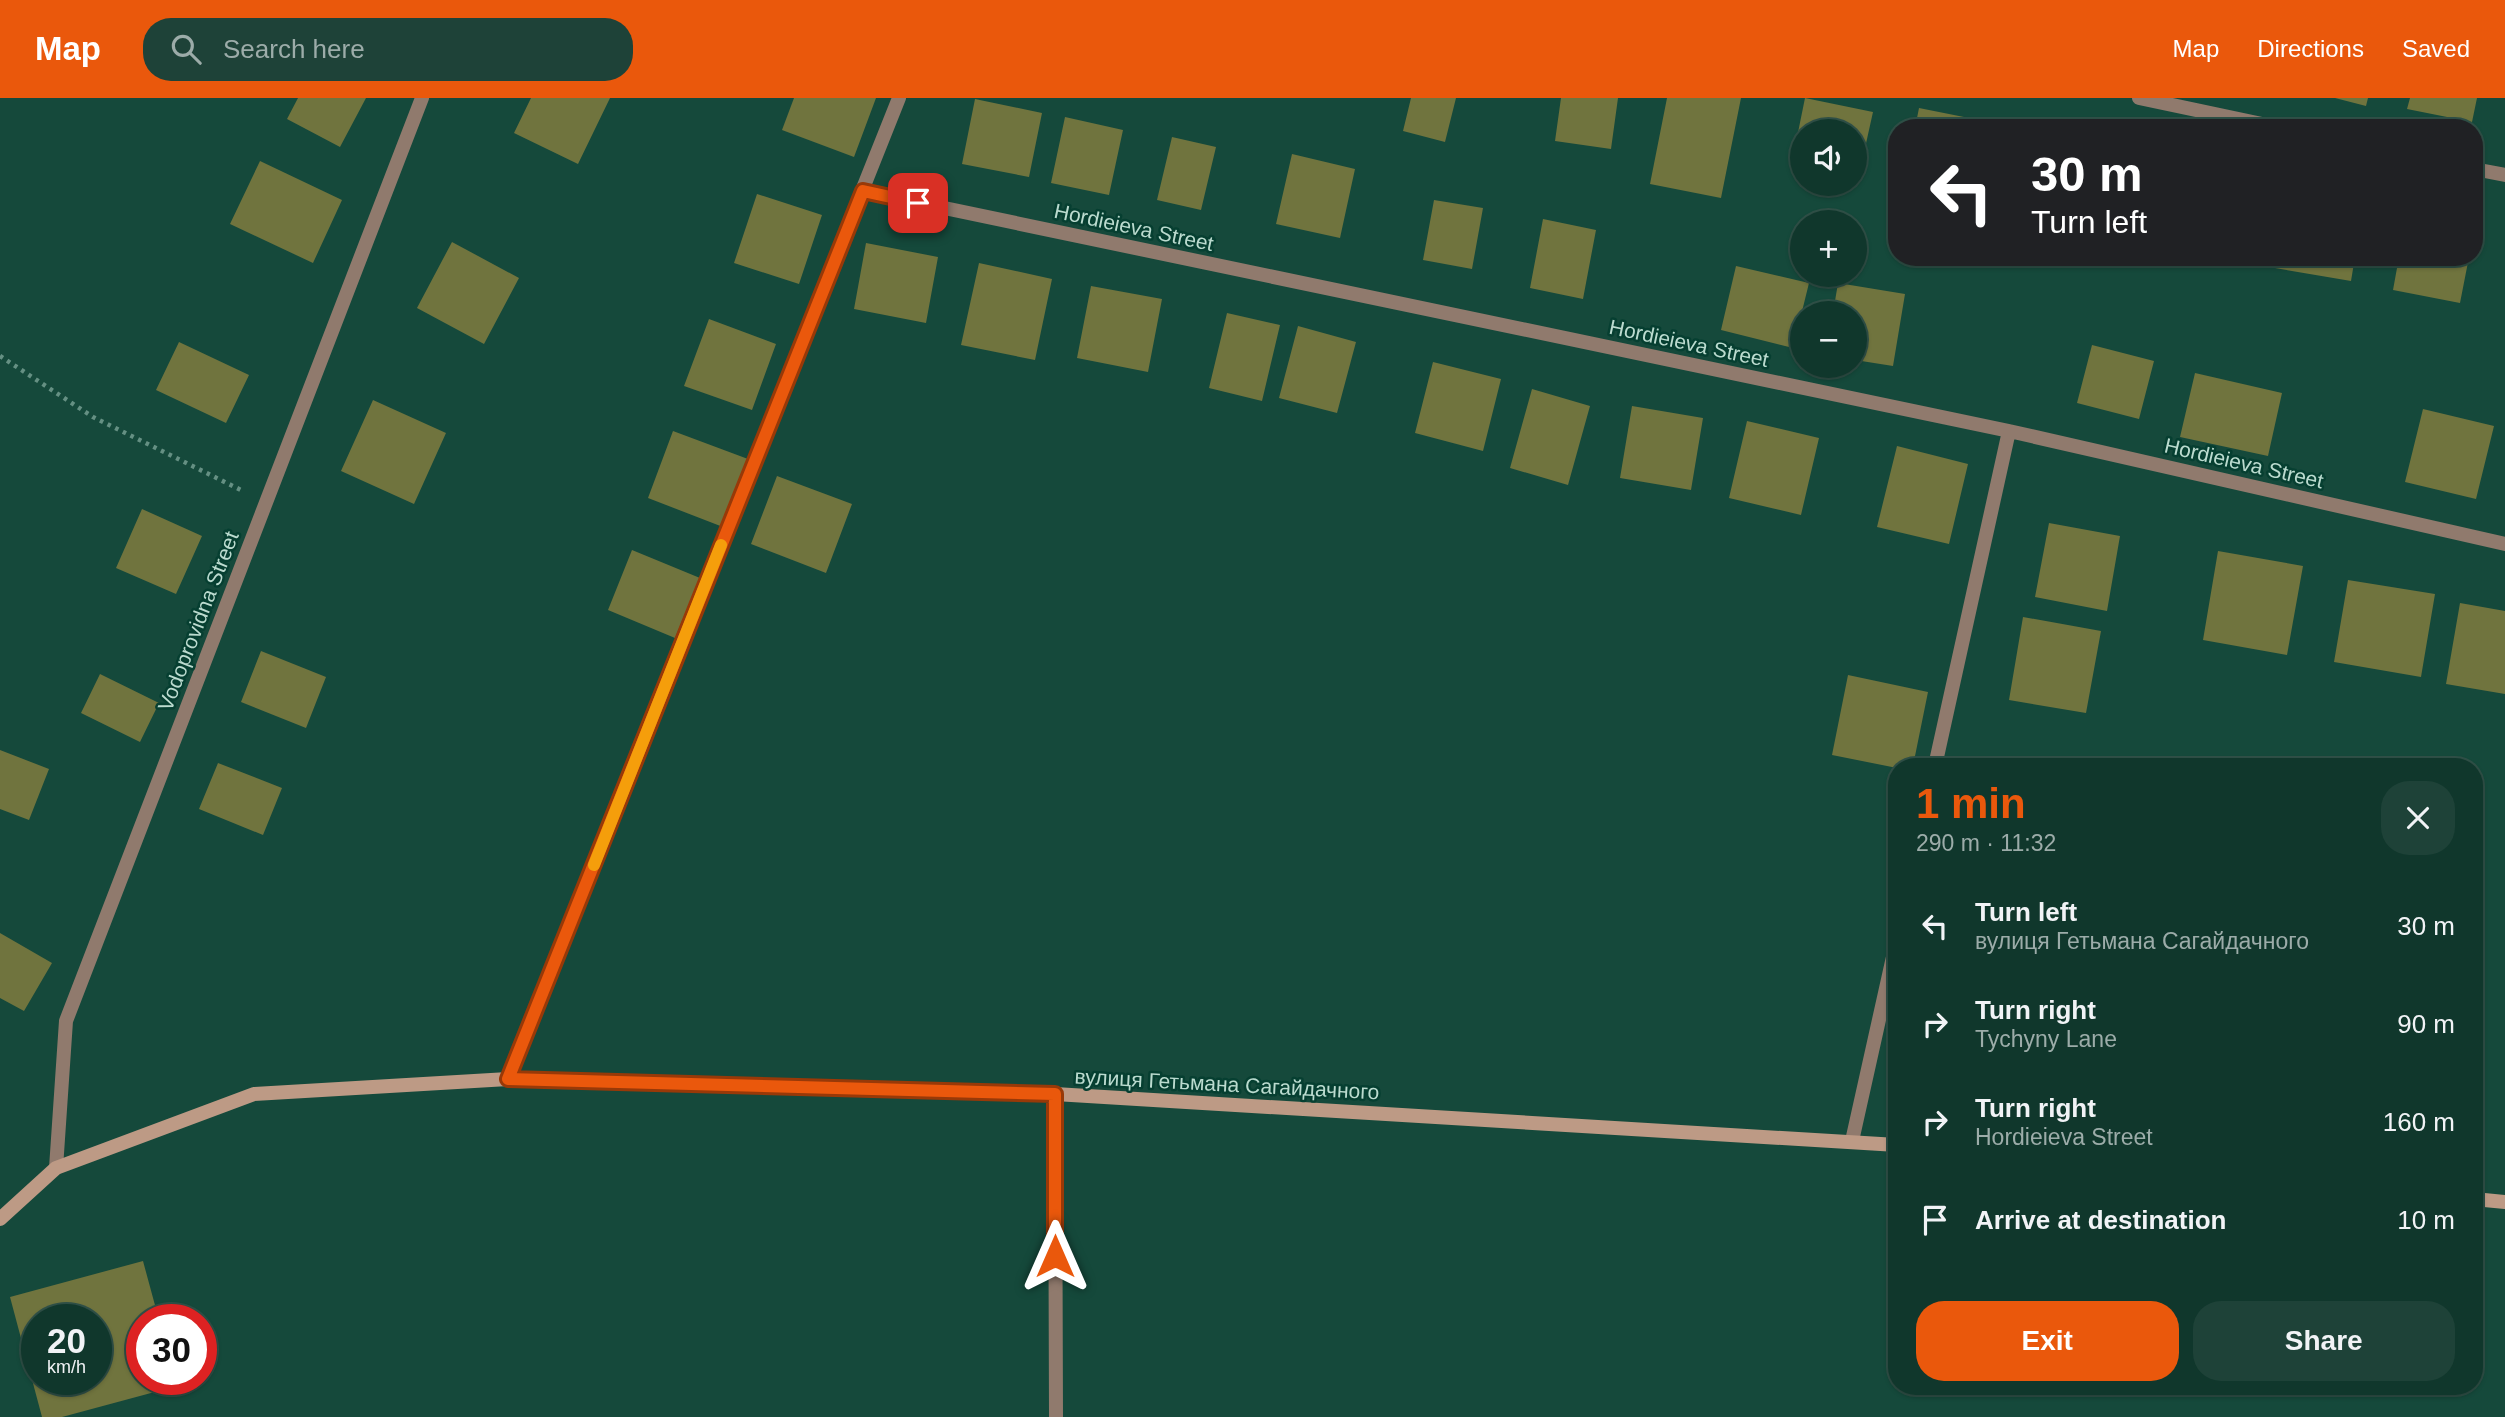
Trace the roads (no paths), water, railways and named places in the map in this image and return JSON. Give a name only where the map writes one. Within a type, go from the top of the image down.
[{"type":"main road","name":"вулиця Гетьмана Сагайдачного","points":[[0,1219],[56,1168],[254,1094],[508,1079],[1055,1094],[1888,1144]]},
{"type":"main road","points":[[2483,1200],[2505,1202]]},
{"type":"street","name":"Vodoprovidna Street","points":[[56,1168],[66,1021],[422,98]]},
{"type":"street","points":[[508,1079],[899,98]]},
{"type":"street","points":[[2139,98],[2238,119]]},
{"type":"street","points":[[2483,171],[2505,175]]},
{"type":"street","name":"Hordieieva Street","points":[[863,191],[2009,431],[2505,544]]},
{"type":"street","points":[[1937,758],[2009,431]]},
{"type":"street","points":[[1852,1141],[1888,979]]},
{"type":"street","points":[[1055,1094],[1056,1417]]}]
